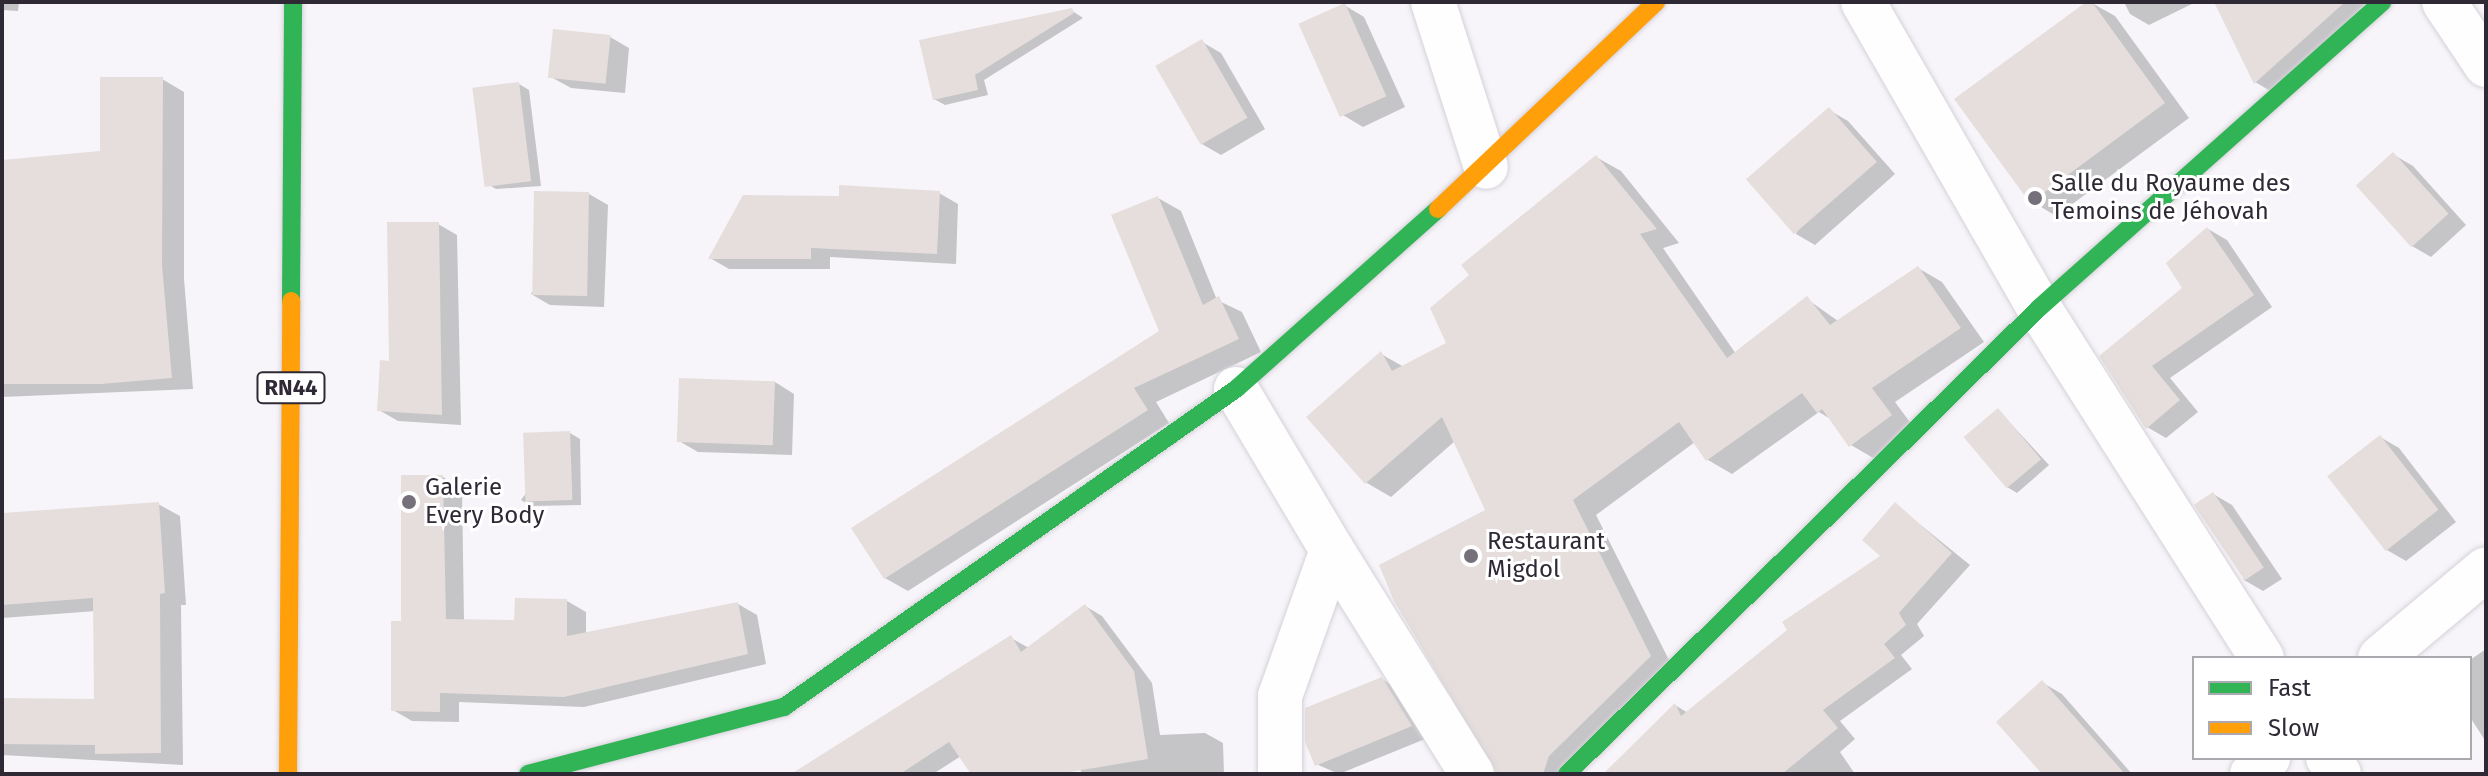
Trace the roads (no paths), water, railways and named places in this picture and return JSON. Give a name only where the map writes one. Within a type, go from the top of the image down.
[{"type":"street","name":"RN44","points":[[288,774],[293,2]]},
{"type":"street","points":[[1433,2],[1486,167]]},
{"type":"street","points":[[528,774],[784,707],[1236,389],[1486,167],[1656,2]]},
{"type":"street","points":[[1863,2],[2039,308],[2261,656]]},
{"type":"street","points":[[1567,774],[2039,308],[2383,2]]},
{"type":"street","points":[[2444,2],[2486,65]]},
{"type":"street","points":[[1236,389],[1472,774]]},
{"type":"street","points":[[1280,774],[1280,696],[1332,550]]},
{"type":"street","points":[[2382,656],[2486,569]]},
{"type":"place","name":"Salle du Royaume des Temoins de Jéhovah","points":[[2035,198]]},
{"type":"place","name":"Galerie Every Body","points":[[409,502]]},
{"type":"place","name":"Restaurant Migdol","points":[[1471,556]]}]
